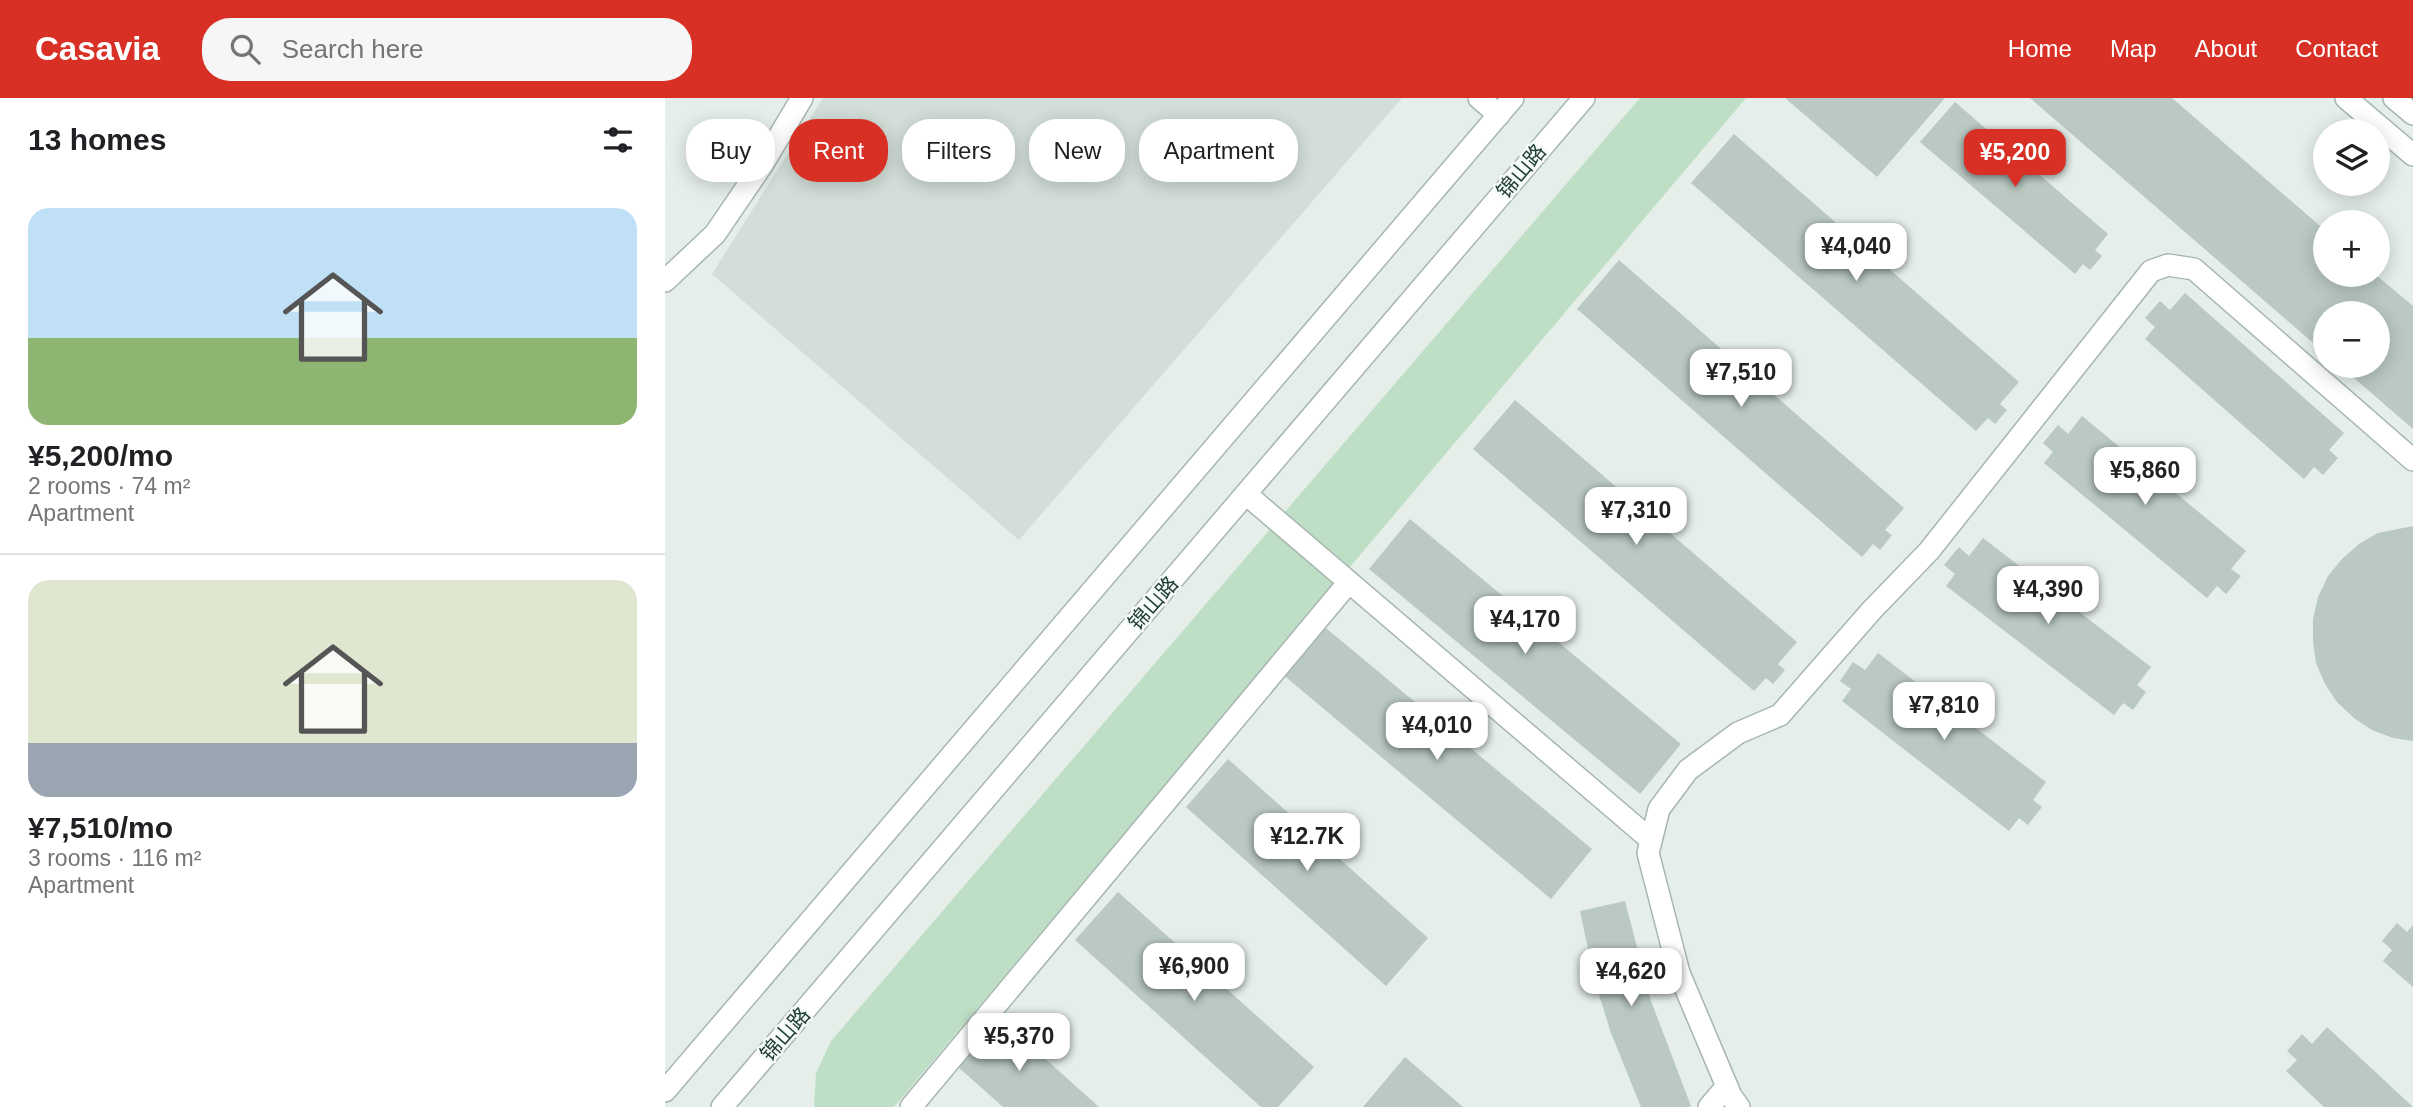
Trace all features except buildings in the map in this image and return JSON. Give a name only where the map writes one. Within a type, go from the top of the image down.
[{"type":"street","points":[[665,281],[715,234],[762,165],[802,98]]},
{"type":"street","points":[[1479,98],[1499,115]]},
{"type":"street","points":[[665,1091],[1513,98]]},
{"type":"street","name":"锦山路","points":[[722,1107],[1584,98]]},
{"type":"street","points":[[2346,98],[2413,155]]},
{"type":"street","points":[[2394,98],[2413,114]]},
{"type":"street","points":[[1739,1107],[1727,1086],[1679,974],[1648,853],[1659,809],[1688,770],[1738,733],[1780,715],[1872,610],[1929,551],[2151,271],[2168,265],[2194,269],[2413,460]]},
{"type":"street","points":[[1246,494],[1651,840]]},
{"type":"street","points":[[911,1107],[1349,582]]},
{"type":"street","points":[[1709,1107],[1727,1086]]},
{"type":"shaded area","points":[[823,98],[1402,98],[1019,540],[712,274],[770,182],[775,182],[775,174],[789,152],[789,182],[888,182],[888,119],[810,119]]},
{"type":"green space","points":[[1640,98],[1746,98],[894,1107],[814,1107],[816,1073],[831,1041]]}]
